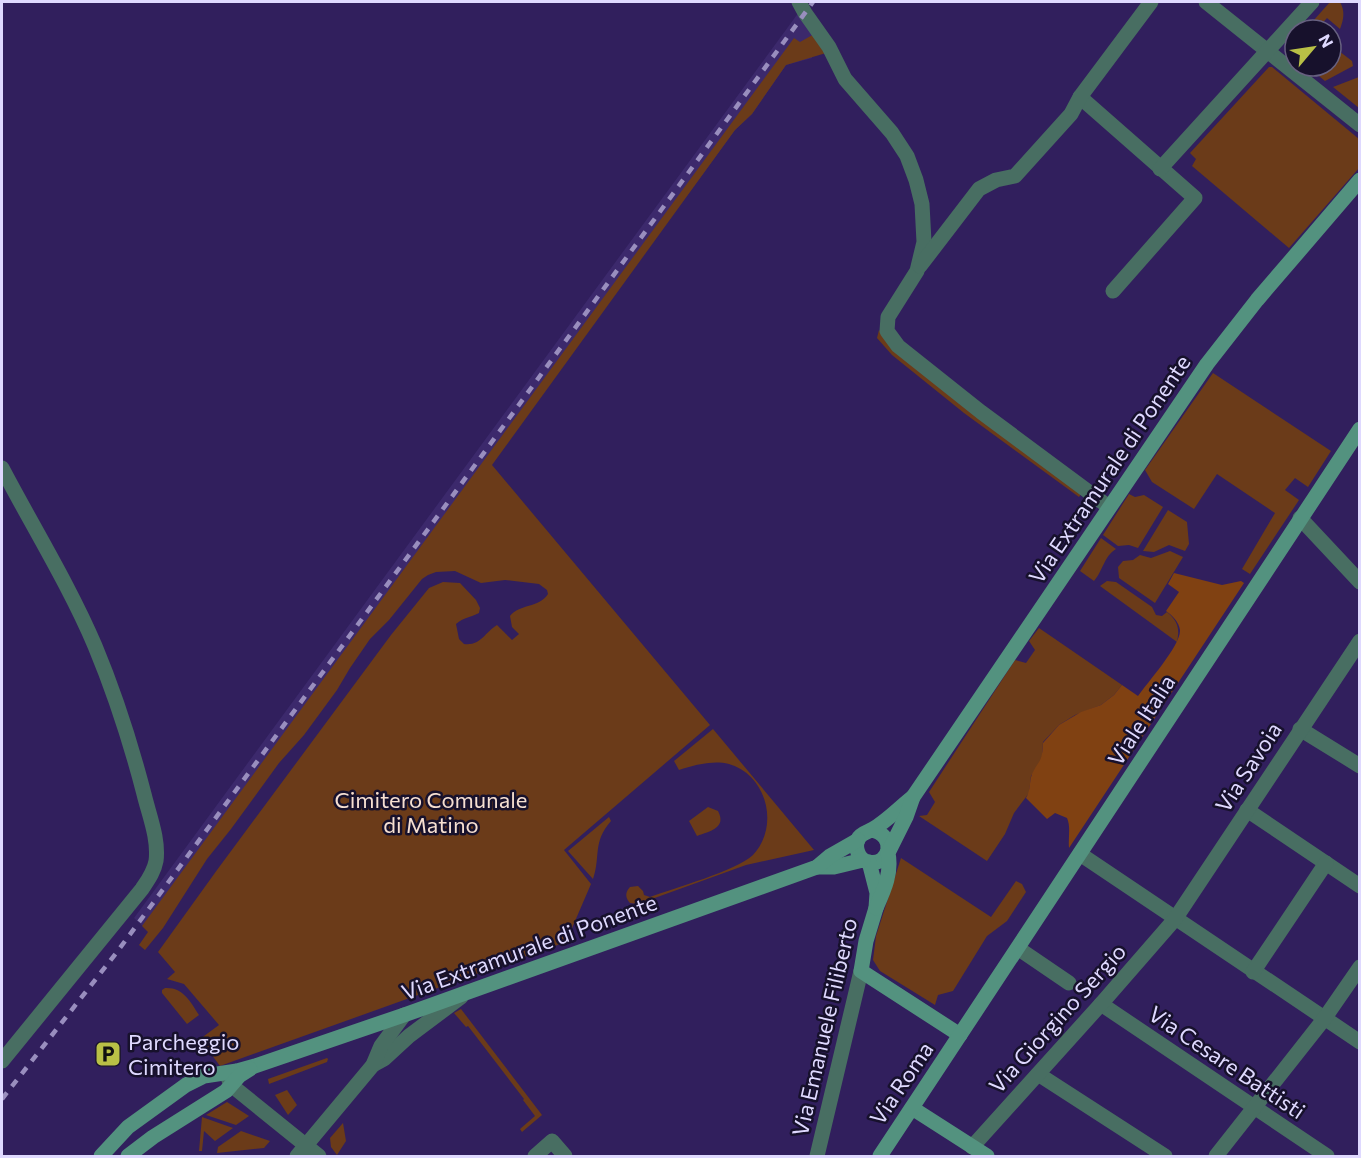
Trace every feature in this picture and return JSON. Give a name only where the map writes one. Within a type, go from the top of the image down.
[{"type":"main road","name":"Via Extramurale di Ponente","points":[[101,1156],[128,1127],[186,1085],[204,1076],[229,1079],[255,1066],[465,994],[817,867],[834,867],[866,861],[876,862],[883,859],[906,817],[913,797],[1207,364],[1257,300],[1359,180]]},
{"type":"main road","name":"Viale Italia","points":[[960,1035],[1359,429]]},
{"type":"main road","name":"Via Extramurale di Ponente","points":[[817,867],[830,856],[858,840],[864,833],[913,797]]},
{"type":"main road","points":[[871,830],[886,837],[889,845],[888,853]]},
{"type":"main road","points":[[858,840],[856,847],[858,854],[866,861],[877,893],[876,908]]},
{"type":"main road","name":"Via Emanuele Filiberto","points":[[861,971],[866,941],[887,882],[890,861],[888,853]]},
{"type":"main road","points":[[861,971],[960,1035]]},
{"type":"main road","name":"Via Roma","points":[[880,1156],[960,1035]]},
{"type":"main road","name":"Via Extramurale di Ponente","points":[[128,1156],[153,1137],[226,1091],[229,1079]]},
{"type":"main road","points":[[912,1108],[987,1156]]},
{"type":"street","points":[[799,2],[829,47],[845,79],[892,134],[907,156],[916,180],[924,224],[924,242],[917,271]]},
{"type":"street","points":[[1109,507],[981,412],[898,346],[887,331],[888,317],[917,271],[979,189],[996,180],[1015,176],[1071,114],[1080,97],[1151,2]]},
{"type":"street","points":[[1206,2],[1359,125]]},
{"type":"street","points":[[1160,169],[1312,2]]},
{"type":"street","points":[[1080,97],[1195,198],[1113,291]]},
{"type":"street","points":[[2,468],[95,646],[138,769],[156,842],[154,870],[142,889],[2,1061]]},
{"type":"street","points":[[1300,518],[1359,582]]},
{"type":"street","name":"Via Savoia","points":[[1175,919],[1359,641]]},
{"type":"street","points":[[1300,729],[1359,766]]},
{"type":"street","points":[[1247,810],[1359,886]]},
{"type":"street","points":[[1080,854],[1359,1042]]},
{"type":"street","points":[[1253,972],[1326,863]]},
{"type":"street","name":"Via Giorgino Sergio","points":[[972,1147],[1175,919]]},
{"type":"street","points":[[1018,949],[1069,983]]},
{"type":"street","points":[[1216,1156],[1324,1019],[1359,967]]},
{"type":"street","name":"Via Emanuele Filiberto","points":[[817,1156],[861,971]]},
{"type":"street","points":[[373,1065],[384,1059],[418,1029],[465,994]]},
{"type":"street","name":"Via Cesare Battisti","points":[[1101,1004],[1327,1156]]},
{"type":"street","points":[[418,1029],[423,1021],[421,1009]]},
{"type":"street","points":[[302,1151],[373,1065],[381,1046],[404,1015]]},
{"type":"street","points":[[1038,1074],[1164,1156]]},
{"type":"street","points":[[229,1079],[302,1151],[319,1156]]},
{"type":"street","points":[[535,1156],[552,1141],[565,1156]]},
{"type":"shaded area","points":[[799,12],[816,33],[812,58],[786,65],[752,114],[735,130],[148,931],[134,918]]},
{"type":"shaded area","points":[[1174,573],[1222,585],[1241,581],[1244,583],[1069,848],[1067,818],[1055,813],[1047,819],[1026,798],[1032,774],[1041,757],[1043,743],[1059,725],[1081,712],[1101,705],[1122,685],[1138,696],[1156,673],[1179,637],[1178,624],[1166,611],[1179,592],[1168,584]]},
{"type":"green space","points":[[1330,2],[1340,2],[1342,5],[1343,18],[1316,18]]},
{"type":"green space","name":"Cimitero Comunale di Matino","points":[[816,33],[826,53],[786,65],[752,114],[735,130],[492,465],[710,725],[564,850],[591,884],[566,942],[220,1066],[200,1039],[219,1025],[184,984],[167,979],[175,972],[158,952],[391,635],[429,588],[443,582],[460,583],[476,600],[480,608],[479,613],[456,624],[459,639],[464,644],[478,641],[497,625],[512,640],[519,634],[512,627],[510,616],[518,609],[540,602],[548,594],[547,590],[539,584],[505,580],[481,583],[455,571],[436,572],[422,579],[389,620],[370,639],[337,690],[207,859],[163,928],[145,950],[139,945],[148,932],[142,926],[794,38],[800,42]]},
{"type":"green space","points":[[1343,54],[1352,61],[1353,66],[1343,71]]},
{"type":"green space","points":[[1269,67],[1272,67],[1359,139],[1359,168],[1289,248],[1192,166],[1196,159],[1190,153]]},
{"type":"green space","points":[[1360,77],[1359,108],[1333,87]]},
{"type":"green space","points":[[879,330],[890,343],[1083,491],[1079,497],[964,413],[892,355],[877,338]]},
{"type":"green space","points":[[1213,373],[1331,451],[1308,487],[1295,478],[1285,490],[1299,500],[1250,574],[1242,569],[1275,513],[1217,474],[1194,509],[1152,482],[1145,470]]},
{"type":"green space","points":[[1129,494],[1135,497],[1144,495],[1163,507],[1138,548],[1129,545],[1118,546],[1103,535]]},
{"type":"green space","points":[[1168,510],[1187,522],[1189,544],[1185,551],[1169,545],[1154,552],[1143,551]]},
{"type":"green space","points":[[1101,538],[1116,549],[1109,556],[1094,581],[1080,571]]},
{"type":"green space","points":[[1170,551],[1183,557],[1155,603],[1119,578],[1118,567],[1123,561],[1133,560],[1140,555],[1151,558]]},
{"type":"green space","points":[[1107,581],[1116,582],[1152,607],[1156,615],[1162,616],[1167,612],[1177,626],[1177,642],[1100,586]]},
{"type":"green space","points":[[1039,628],[1122,685],[1101,705],[1075,715],[1059,725],[1043,742],[1042,759],[1031,776],[1029,793],[1014,813],[1005,834],[987,861],[919,816],[927,815],[935,802],[929,792],[1015,660],[1026,663],[1035,650],[1029,641]]},
{"type":"green space","points":[[713,729],[814,850],[746,865],[638,904],[630,903],[626,895],[630,887],[638,886],[644,895],[650,897],[704,879],[745,861],[753,855],[761,843],[766,830],[767,816],[765,803],[753,779],[742,770],[729,764],[710,763],[679,770],[674,761]]},
{"type":"green space","points":[[708,807],[718,811],[719,825],[697,836],[689,821]]},
{"type":"green space","points":[[609,817],[611,821],[599,843],[593,879],[568,851]]},
{"type":"green space","points":[[901,858],[991,917],[1016,881],[1022,884],[1026,892],[1007,921],[987,936],[953,991],[938,995],[935,1005],[880,971],[873,960],[876,936]]},
{"type":"green space","points":[[165,988],[181,992],[199,1015],[187,1024],[162,993]]},
{"type":"green space","points":[[461,1009],[542,1115],[522,1132],[520,1129],[535,1116],[468,1026],[466,1027],[454,1013]]},
{"type":"green space","points":[[327,1058],[327,1062],[269,1084],[268,1079]]},
{"type":"green space","points":[[287,1090],[297,1105],[288,1115],[275,1095]]},
{"type":"green space","points":[[227,1102],[249,1116],[236,1125],[206,1115]]},
{"type":"green space","points":[[202,1117],[233,1128],[215,1141],[204,1131],[202,1151],[199,1151]]},
{"type":"green space","points":[[343,1123],[346,1141],[337,1155],[331,1147],[330,1138]]},
{"type":"green space","points":[[241,1131],[270,1141],[264,1148],[217,1153],[218,1147]]},
{"type":"railway","points":[[2,1099],[117,952],[813,2]]},
{"type":"place","name":"Parcheggio Cimitero","points":[[108,1054]]}]
